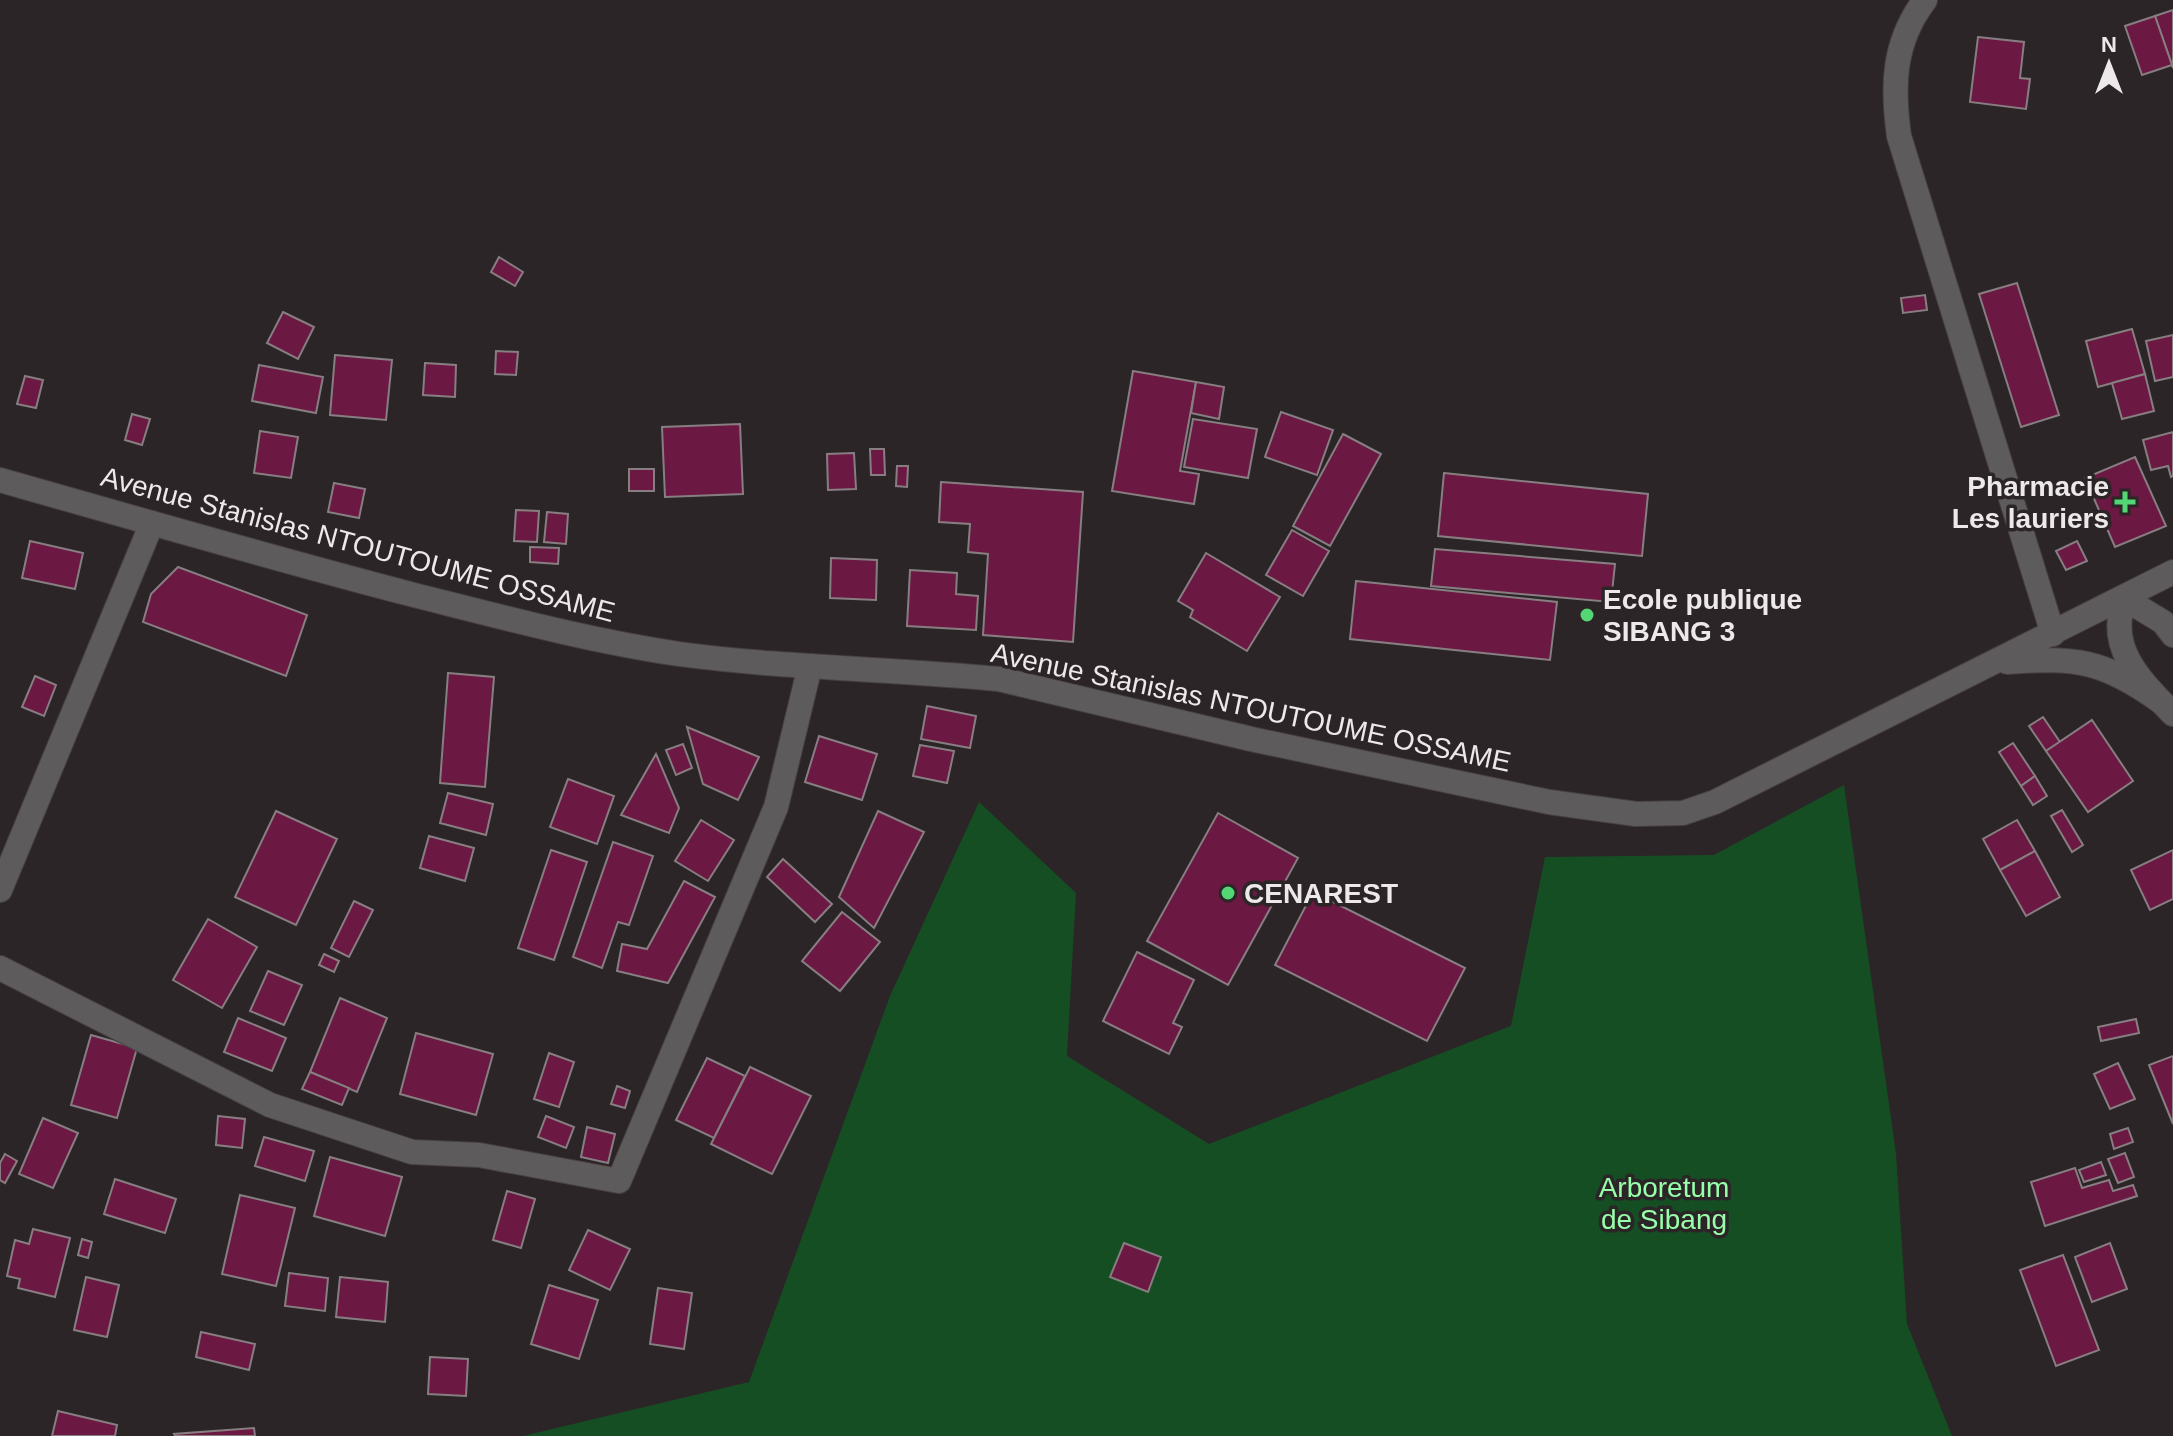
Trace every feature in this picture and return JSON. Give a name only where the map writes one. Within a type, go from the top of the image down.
[{"type":"street","points":[[1925,0],[1901,41],[1892,92],[1899,136],[2053,634]]},
{"type":"street","name":"Avenue Stanislas NTOUTOUME OSSAME","points":[[0,480],[511,620],[677,654],[999,679],[1443,781],[1565,805],[1636,814],[1683,813],[1715,802],[2125,599],[2173,572]]},
{"type":"street","points":[[0,890],[152,523]]},
{"type":"street","points":[[2166,708],[2123,655],[2118,638],[2118,617],[2125,599],[2163,622],[2173,635]]},
{"type":"street","points":[[1996,663],[2059,659],[2090,663],[2125,675],[2166,708]]},
{"type":"street","points":[[0,968],[188,1060],[270,1105],[412,1152],[479,1155],[619,1181],[776,807],[810,666]]},
{"type":"green space","name":"Arboretum de Sibang","points":[[1844,785],[1896,1154],[1907,1324],[1952,1436],[523,1436],[749,1382],[890,996],[979,802],[1076,893],[1067,1056],[1209,1144],[1511,1026],[1545,857],[1714,855]]},
{"type":"building","points":[[2173,10],[2173,68],[2155,16]]},
{"type":"building","points":[[2155,16],[2172,65],[2142,75],[2125,26]]},
{"type":"building","points":[[1978,37],[2024,42],[2020,78],[2030,79],[2026,109],[1970,102]]},
{"type":"building","points":[[499,257],[523,272],[515,286],[491,272]]},
{"type":"building","points":[[2017,283],[2059,415],[2021,427],[1979,294]]},
{"type":"building","points":[[1925,295],[1927,310],[1903,313],[1901,298]]},
{"type":"building","points":[[283,312],[314,327],[298,359],[267,343]]},
{"type":"building","points":[[2132,329],[2145,374],[2098,387],[2086,341]]},
{"type":"building","points":[[2173,335],[2173,377],[2155,381],[2146,341]]},
{"type":"building","points":[[496,351],[518,352],[516,375],[495,374]]},
{"type":"building","points":[[335,355],[392,360],[386,420],[330,415]]},
{"type":"building","points":[[425,363],[456,365],[455,397],[423,395]]},
{"type":"building","points":[[259,365],[323,377],[316,413],[252,401]]},
{"type":"building","points":[[1133,371],[1196,382],[1180,471],[1199,474],[1194,504],[1112,491]]},
{"type":"building","points":[[2145,374],[2154,411],[2122,419],[2112,383]]},
{"type":"building","points":[[25,376],[43,380],[36,408],[17,404]]},
{"type":"building","points":[[1196,382],[1224,387],[1219,419],[1191,413]]},
{"type":"building","points":[[1281,412],[1333,430],[1317,475],[1265,457]]},
{"type":"building","points":[[132,414],[150,419],[142,445],[125,440]]},
{"type":"building","points":[[1193,419],[1257,429],[1248,478],[1184,467]]},
{"type":"building","points":[[740,424],[743,494],[665,497],[662,427]]},
{"type":"building","points":[[260,431],[298,437],[291,478],[254,473]]},
{"type":"building","points":[[2173,432],[2171,477],[2168,466],[2151,470],[2143,440]]},
{"type":"building","points":[[1343,434],[1381,454],[1330,546],[1293,526]]},
{"type":"building","points":[[870,449],[884,449],[885,475],[871,475]]},
{"type":"building","points":[[854,453],[856,489],[828,490],[827,454]]},
{"type":"building","name":"Pharmacie Les lauriers","points":[[2135,457],[2166,526],[2115,547],[2085,478]]},
{"type":"building","points":[[897,466],[908,466],[907,487],[896,486]]},
{"type":"building","points":[[629,469],[654,469],[654,491],[629,491]]},
{"type":"building","points":[[1444,473],[1648,494],[1642,556],[1438,536]]},
{"type":"building","points":[[941,482],[1083,492],[1073,642],[983,635],[988,554],[968,552],[970,524],[939,522]]},
{"type":"building","points":[[334,483],[365,489],[359,518],[328,512]]},
{"type":"building","points":[[516,510],[539,511],[537,542],[514,541]]},
{"type":"building","points":[[547,512],[568,514],[566,544],[544,542]]},
{"type":"building","points":[[1292,530],[1329,551],[1303,596],[1266,575]]},
{"type":"building","points":[[30,541],[83,553],[75,589],[22,578]]},
{"type":"building","points":[[2077,541],[2087,561],[2066,570],[2056,551]]},
{"type":"building","points":[[530,547],[559,548],[558,564],[530,562]]},
{"type":"building","points":[[1435,549],[1615,564],[1611,602],[1431,586]]},
{"type":"building","points":[[1206,553],[1280,597],[1247,651],[1190,617],[1193,610],[1178,601]]},
{"type":"building","points":[[831,558],[877,560],[876,600],[830,598]]},
{"type":"building","points":[[178,567],[307,615],[286,676],[143,622],[151,594]]},
{"type":"building","points":[[910,570],[957,573],[956,594],[978,596],[976,630],[907,626]]},
{"type":"building","points":[[1356,581],[1557,602],[1550,660],[1350,639]]},
{"type":"building","points":[[448,673],[494,677],[485,787],[440,783]]},
{"type":"building","points":[[35,676],[56,685],[44,716],[22,707]]},
{"type":"building","points":[[927,706],[976,716],[970,748],[921,739]]},
{"type":"building","points":[[2043,717],[2060,742],[2046,751],[2029,726]]},
{"type":"building","points":[[2092,720],[2133,781],[2088,812],[2046,751]]},
{"type":"building","points":[[687,727],[759,757],[738,800],[703,784]]},
{"type":"building","points":[[819,736],[877,754],[862,800],[805,782]]},
{"type":"building","points":[[2013,743],[2035,776],[2021,786],[1999,752]]},
{"type":"building","points":[[683,744],[692,768],[676,775],[666,750]]},
{"type":"building","points":[[920,745],[954,751],[947,783],[913,776]]},
{"type":"building","points":[[656,754],[679,808],[669,833],[621,815]]},
{"type":"building","points":[[2035,776],[2047,796],[2033,805],[2021,786]]},
{"type":"building","points":[[568,779],[614,796],[597,844],[550,827]]},
{"type":"building","points":[[448,793],[493,804],[486,835],[440,823]]},
{"type":"building","points":[[2062,810],[2083,845],[2072,852],[2051,816]]},
{"type":"building","points":[[276,811],[337,839],[296,925],[235,897]]},
{"type":"building","points":[[878,811],[924,832],[874,928],[839,897]]},
{"type":"building","points":[[1218,813],[1298,858],[1228,985],[1147,941]]},
{"type":"building","points":[[701,820],[734,840],[708,881],[675,861]]},
{"type":"building","points":[[2017,820],[2035,851],[2000,870],[1983,839]]},
{"type":"building","points":[[429,836],[474,848],[465,881],[420,868]]},
{"type":"building","points":[[613,842],[653,856],[629,925],[618,922],[602,968],[573,957]]},
{"type":"building","points":[[551,850],[587,862],[554,960],[518,948]]},
{"type":"building","points":[[2173,850],[2173,899],[2150,910],[2131,870]]},
{"type":"building","points":[[2035,851],[2060,897],[2026,916],[2000,870]]},
{"type":"building","points":[[783,859],[832,904],[815,922],[767,877]]},
{"type":"building","points":[[684,881],[715,897],[668,983],[617,971],[622,944],[647,949]]},
{"type":"building","points":[[1313,892],[1465,968],[1427,1041],[1275,965]]},
{"type":"building","points":[[354,901],[373,910],[349,957],[331,948]]},
{"type":"building","points":[[842,912],[880,942],[840,991],[802,961]]},
{"type":"building","points":[[208,919],[257,947],[222,1008],[173,980]]},
{"type":"building","points":[[1137,952],[1194,980],[1173,1023],[1182,1027],[1169,1054],[1103,1021]]},
{"type":"building","points":[[324,954],[339,961],[334,972],[319,965]]},
{"type":"building","points":[[268,971],[302,985],[284,1025],[250,1011]]},
{"type":"building","points":[[340,998],[387,1018],[357,1092],[310,1072]]},
{"type":"building","points":[[238,1018],[286,1038],[272,1071],[224,1052]]},
{"type":"building","points":[[2136,1019],[2139,1033],[2101,1041],[2098,1027]]},
{"type":"building","points":[[416,1033],[493,1054],[476,1115],[400,1094]]},
{"type":"building","points":[[91,1035],[137,1048],[117,1118],[71,1105]]},
{"type":"building","points":[[549,1053],[574,1062],[559,1107],[534,1099]]},
{"type":"building","points":[[2173,1056],[2173,1124],[2149,1065]]},
{"type":"building","points":[[707,1058],[745,1076],[714,1138],[676,1120]]},
{"type":"building","points":[[2118,1063],[2135,1099],[2110,1109],[2094,1074]]},
{"type":"building","points":[[750,1067],[811,1096],[772,1174],[711,1144]]},
{"type":"building","points":[[310,1072],[349,1088],[342,1105],[302,1089]]},
{"type":"building","points":[[617,1086],[630,1091],[625,1108],[611,1104]]},
{"type":"building","points":[[218,1116],[245,1119],[242,1148],[216,1145]]},
{"type":"building","points":[[546,1116],[574,1127],[566,1148],[538,1137]]},
{"type":"building","points":[[43,1118],[78,1133],[53,1188],[19,1174]]},
{"type":"building","points":[[587,1127],[615,1134],[608,1163],[581,1157]]},
{"type":"building","points":[[2128,1128],[2133,1142],[2114,1149],[2110,1134]]},
{"type":"building","points":[[264,1137],[314,1151],[305,1181],[255,1166]]},
{"type":"building","points":[[2125,1153],[2134,1177],[2118,1183],[2108,1159]]},
{"type":"building","points":[[5,1154],[17,1161],[5,1183],[0,1180],[0,1163]]},
{"type":"building","points":[[330,1157],[402,1177],[385,1236],[314,1216]]},
{"type":"building","points":[[2101,1162],[2106,1175],[2084,1182],[2079,1170]]},
{"type":"building","points":[[2075,1168],[2082,1188],[2109,1180],[2113,1191],[2133,1185],[2137,1196],[2045,1226],[2031,1182]]},
{"type":"building","points":[[115,1179],[176,1199],[165,1233],[104,1214]]},
{"type":"building","points":[[507,1191],[535,1199],[521,1248],[493,1240]]},
{"type":"building","points":[[240,1195],[295,1208],[276,1286],[222,1274]]},
{"type":"building","points":[[33,1229],[70,1238],[55,1297],[18,1288],[20,1279],[7,1276],[15,1240],[29,1244]]},
{"type":"building","points":[[588,1230],[630,1249],[610,1290],[569,1270]]},
{"type":"building","points":[[82,1239],[92,1242],[88,1258],[78,1255]]},
{"type":"building","points":[[1124,1243],[1161,1257],[1148,1292],[1110,1277]]},
{"type":"building","points":[[2110,1243],[2127,1289],[2092,1302],[2075,1257]]},
{"type":"building","points":[[2063,1255],[2099,1350],[2056,1366],[2020,1270]]},
{"type":"building","points":[[289,1273],[328,1278],[325,1311],[285,1306]]},
{"type":"building","points":[[86,1277],[119,1285],[107,1337],[74,1330]]},
{"type":"building","points":[[340,1277],[388,1282],[385,1322],[336,1317]]},
{"type":"building","points":[[549,1285],[598,1300],[579,1359],[531,1344]]},
{"type":"building","points":[[658,1288],[692,1293],[684,1349],[650,1344]]},
{"type":"building","points":[[201,1332],[255,1344],[249,1370],[196,1357]]},
{"type":"building","points":[[430,1357],[468,1359],[466,1396],[428,1394]]},
{"type":"building","points":[[58,1411],[117,1425],[115,1436],[52,1436]]},
{"type":"building","points":[[254,1428],[255,1436],[174,1434]]},
{"type":"place","name":"Pharmacie Les lauriers","points":[[2125,502]]},
{"type":"place","name":"Ecole publique SIBANG 3","points":[[1587,615]]},
{"type":"place","name":"CENAREST","points":[[1228,893]]}]
